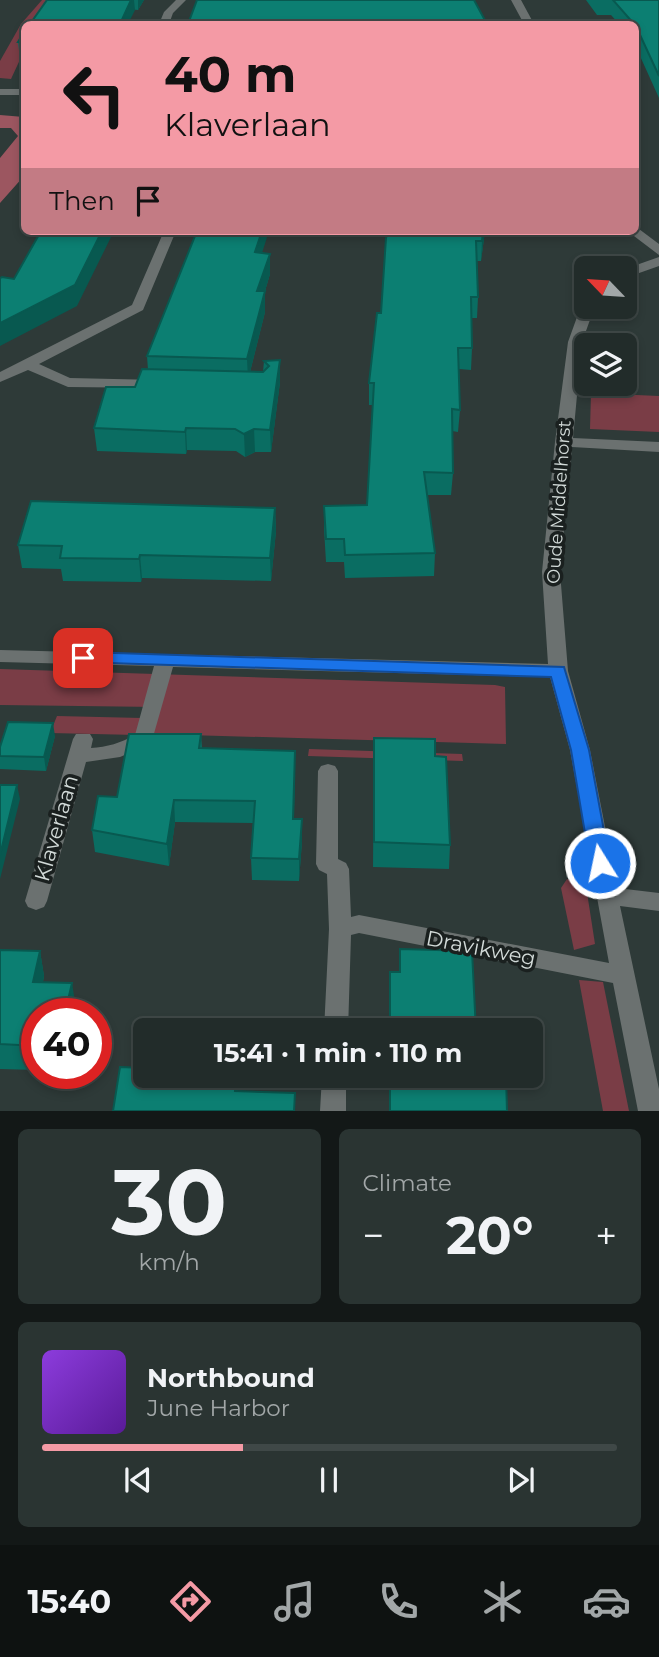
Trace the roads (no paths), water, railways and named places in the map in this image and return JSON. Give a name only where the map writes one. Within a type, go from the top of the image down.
[{"type":"street","points":[[165,21],[169,12],[181,0]]},
{"type":"street","points":[[516,0],[527,21]]},
{"type":"street","points":[[0,92],[21,92]]},
{"type":"street","points":[[639,234],[659,251]]},
{"type":"street","points":[[0,378],[138,307],[168,235]]},
{"type":"street","points":[[637,269],[659,261]]},
{"type":"street","name":"Oude Middelhorst","points":[[584,319],[575,342],[551,572],[558,671],[580,750],[622,975],[651,1111]]},
{"type":"street","points":[[27,364],[68,382],[177,386]]},
{"type":"street","points":[[563,442],[659,447]]},
{"type":"street","points":[[0,656],[558,671]]},
{"type":"street","name":"Klaverlaan","points":[[36,901],[80,747],[97,756],[126,750],[144,739],[165,661]]},
{"type":"street","points":[[328,771],[327,864],[338,869],[340,929],[336,1018]]},
{"type":"street","points":[[607,896],[659,902]]},
{"type":"street","name":"Dravikweg","points":[[340,929],[359,923],[622,975]]},
{"type":"street","points":[[333,1111],[334,1088]]}]
